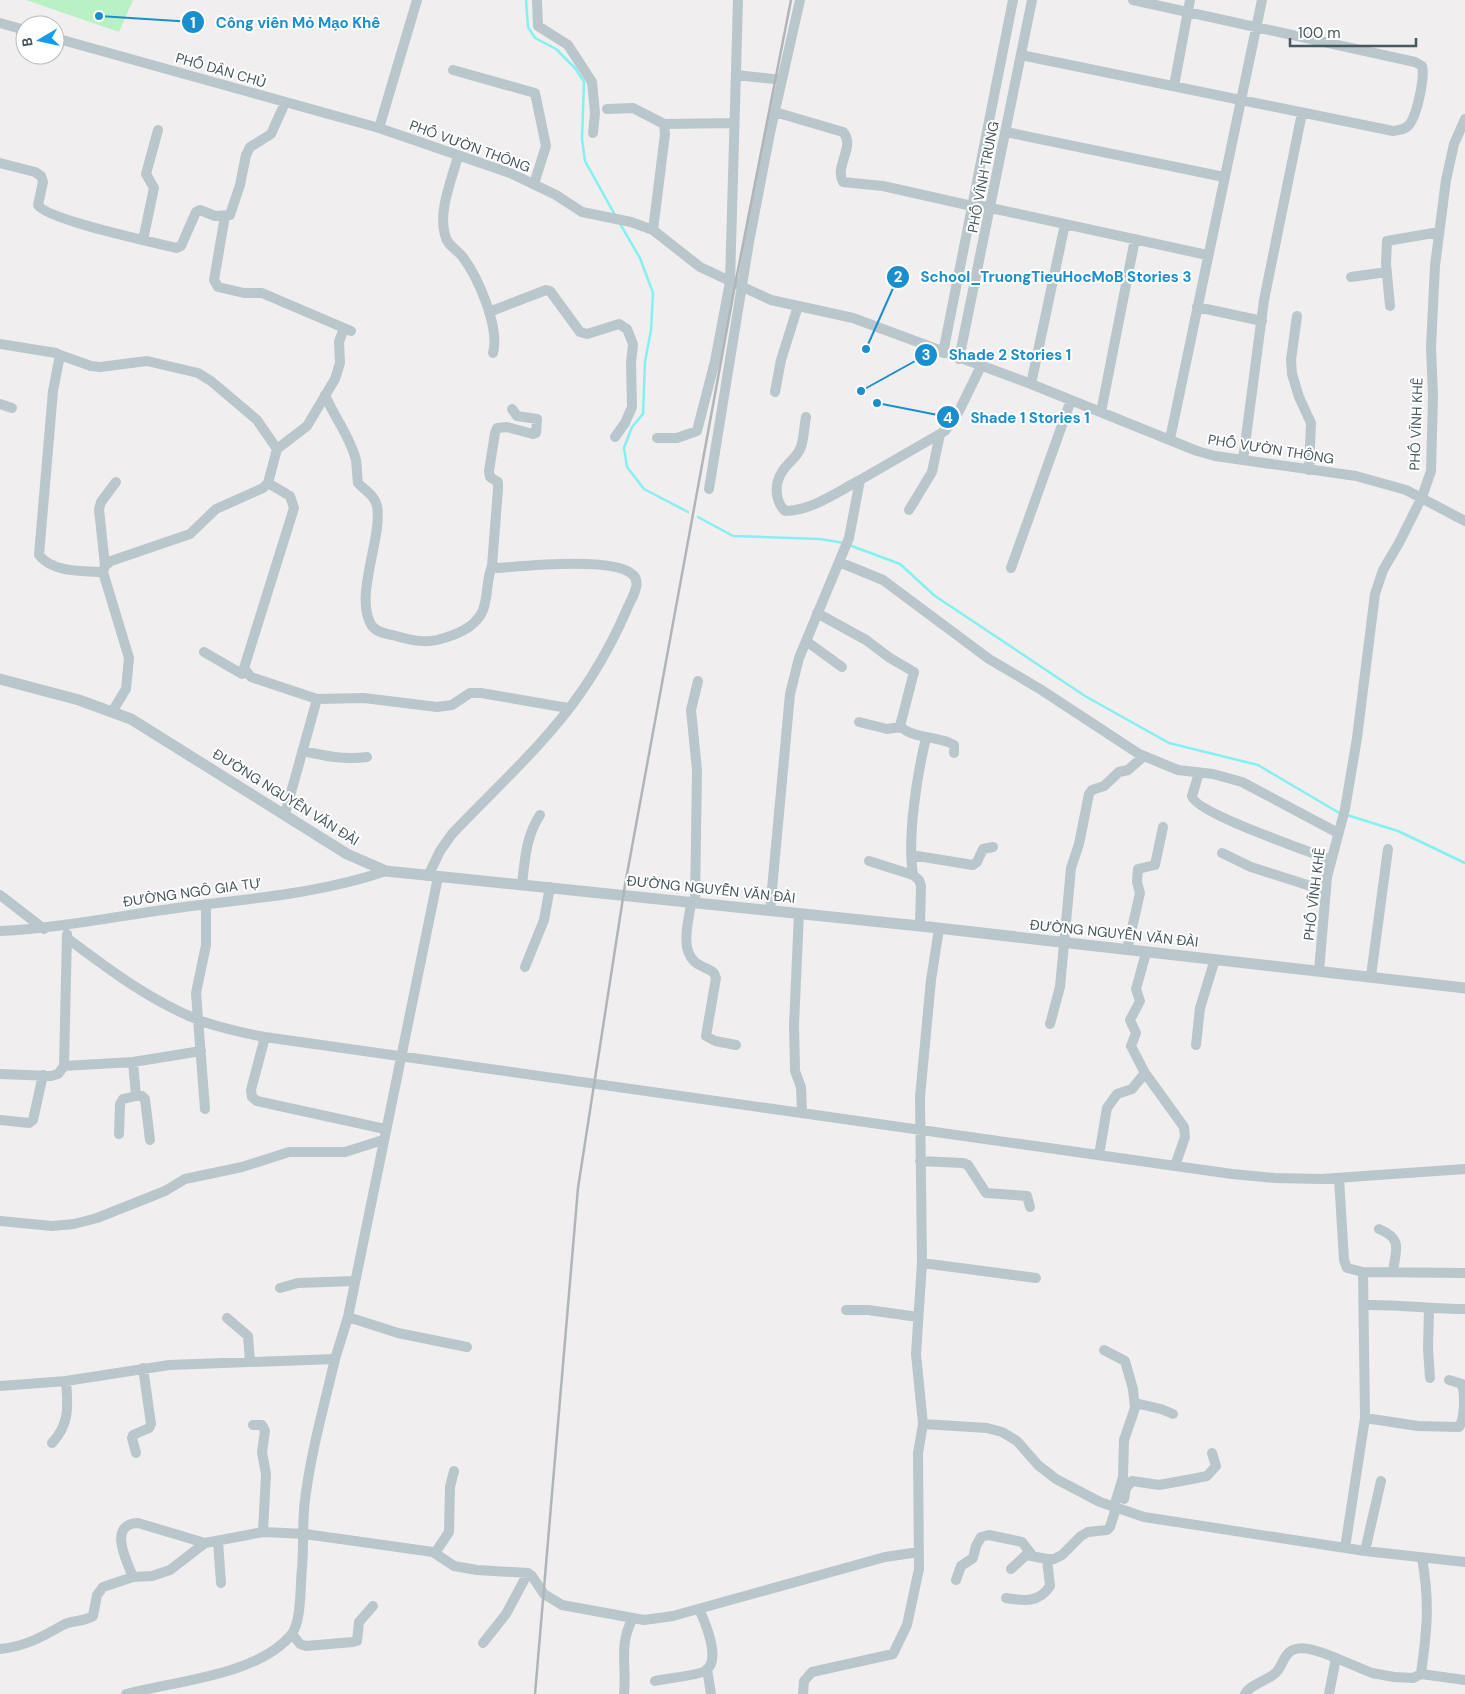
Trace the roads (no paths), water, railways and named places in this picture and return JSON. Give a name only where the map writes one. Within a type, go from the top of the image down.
[{"type":"street","points":[[379,128],[417,0]]},
{"type":"street","points":[[537,0],[538,26],[568,45],[592,82],[595,113],[593,133]]},
{"type":"street","points":[[657,438],[678,438],[698,431],[715,361],[730,282],[736,75],[735,0]]},
{"type":"street","points":[[709,490],[734,324],[743,288],[749,242],[774,112],[800,0]]},
{"type":"street","name":"PHỐ VĨNH TRUNG","points":[[943,353],[1013,0]]},
{"type":"street","name":"PHỐ VĨNH TRUNG","points":[[959,359],[1032,0]]},
{"type":"street","points":[[1022,55],[1393,131],[1403,130],[1414,115],[1424,73],[1422,66],[1415,62],[1133,0]]},
{"type":"street","points":[[1174,86],[1190,0]]},
{"type":"street","points":[[1170,439],[1262,0]]},
{"type":"street","points":[[0,23],[15,27]]},
{"type":"street","name":"PHỐ DÂN CHỦ","points":[[65,41],[379,128]]},
{"type":"street","points":[[453,70],[535,93],[546,146],[534,184]]},
{"type":"street","points":[[736,75],[782,80]]},
{"type":"street","points":[[0,163],[35,172],[41,176],[43,182],[38,206],[45,212],[176,248],[181,246],[196,212],[200,210],[215,216],[230,215],[250,147],[271,134],[285,102]]},
{"type":"street","points":[[607,109],[633,108],[664,124],[734,123]]},
{"type":"street","points":[[774,112],[842,132],[847,142],[842,170],[843,182],[882,186],[1208,255]]},
{"type":"street","points":[[1243,460],[1264,300],[1302,112]]},
{"type":"street","name":"PHỐ VĨNH KHÊ","points":[[1319,971],[1326,891],[1340,821],[1345,809],[1358,729],[1375,594],[1383,570],[1422,497],[1430,471],[1433,396],[1431,347],[1432,294],[1446,180],[1454,144],[1465,119]]},
{"type":"street","points":[[653,230],[665,134],[664,124]]},
{"type":"street","name":"PHỐ VƯỜN THÔNG","points":[[379,128],[510,173],[556,195],[582,212],[631,222],[653,230],[700,266],[770,300],[853,318],[959,359],[1031,384],[1197,451],[1243,460],[1356,476],[1406,490],[1465,521]]},
{"type":"street","points":[[143,240],[154,188],[146,174],[158,130]]},
{"type":"street","points":[[1006,132],[1224,177]]},
{"type":"street","points":[[458,156],[447,199],[444,234],[448,242],[463,257],[477,283],[489,312],[494,332],[493,353]]},
{"type":"street","points":[[104,569],[111,561],[190,534],[216,509],[263,488],[268,483],[277,450],[307,426],[335,379],[340,363],[338,342],[348,330],[262,293],[244,293],[218,287],[214,280],[225,216]]},
{"type":"street","points":[[1031,384],[1065,224]]},
{"type":"street","points":[[1390,306],[1387,241],[1440,232]]},
{"type":"street","points":[[1101,412],[1135,239]]},
{"type":"street","points":[[1351,277],[1387,272]]},
{"type":"street","points":[[489,312],[546,290],[550,291],[580,332],[587,334],[619,324],[628,329],[633,344],[631,363],[632,407],[625,423],[615,437]]},
{"type":"street","points":[[775,392],[781,360],[798,306]]},
{"type":"street","points":[[1197,307],[1262,321]]},
{"type":"street","points":[[1296,316],[1290,360],[1299,397],[1311,423],[1309,470]]},
{"type":"street","points":[[0,344],[56,353],[91,366],[100,367],[148,361],[198,373],[211,381],[256,420],[277,450]]},
{"type":"street","points":[[60,356],[53,391],[39,555],[44,562],[54,566],[104,569]]},
{"type":"street","points":[[806,417],[800,448],[793,461],[782,471],[778,485],[776,498],[785,511],[795,511],[823,500],[945,431],[959,411],[981,366]]},
{"type":"street","points":[[325,395],[334,416],[349,440],[356,460],[358,483],[373,496],[376,503],[367,588],[367,614],[373,626],[379,632],[428,642],[454,635],[474,623],[485,605],[488,576],[492,566],[498,489],[498,482],[490,477],[489,471],[495,433],[497,428],[507,427],[533,434],[537,423],[536,419],[516,416],[512,409]]},
{"type":"street","points":[[1011,568],[1070,400]]},
{"type":"street","points":[[0,404],[12,408]]},
{"type":"street","points":[[909,510],[932,472],[940,434]]},
{"type":"street","points":[[770,911],[790,694],[799,658],[849,538],[860,480]]},
{"type":"street","points":[[112,712],[126,689],[129,658],[104,569],[99,509],[101,502],[116,482]]},
{"type":"street","points":[[268,483],[290,496],[294,508],[247,656],[244,668],[251,677],[317,699],[364,698],[437,707],[452,705],[470,693],[481,693],[568,708]]},
{"type":"street","points":[[839,562],[883,580],[990,659],[1144,756],[1178,770],[1242,782],[1338,833]]},
{"type":"street","points":[[126,1694],[239,1668],[278,1646],[292,1634],[297,1622],[304,1534],[303,1518],[309,1471],[335,1359],[348,1317],[382,1140],[401,1057],[433,877],[440,851],[452,834],[550,733],[616,636],[636,589],[637,580],[633,574],[626,570],[584,563],[498,568],[492,566]]},
{"type":"street","points":[[817,613],[866,640],[890,658],[914,672],[900,722],[901,727]]},
{"type":"street","points":[[806,641],[842,667]]},
{"type":"street","points":[[204,652],[242,674],[246,673]]},
{"type":"street","name":"ĐƯỜNG NGUYỄN VĂN ĐÀI","points":[[0,679],[79,700],[131,719],[347,854],[386,871],[920,926],[1465,988]]},
{"type":"street","points":[[698,681],[691,710],[698,770],[693,903],[686,945],[689,955],[700,966],[714,973],[716,978],[706,1036],[715,1042],[736,1045]]},
{"type":"street","points":[[285,814],[317,699]]},
{"type":"street","points":[[859,722],[887,729],[901,727],[926,738],[949,742],[954,745],[954,753]]},
{"type":"street","points":[[913,875],[911,855],[920,770],[926,738]]},
{"type":"street","points":[[303,751],[344,759],[367,757]]},
{"type":"street","points":[[1050,1024],[1060,987],[1071,868],[1079,844],[1089,794],[1092,790],[1104,786],[1119,772],[1128,770],[1144,756]]},
{"type":"street","points":[[1199,773],[1192,796],[1197,804],[1235,824],[1331,860]]},
{"type":"street","points":[[522,884],[531,828],[540,815]]},
{"type":"street","points":[[1128,950],[1140,893],[1136,873],[1142,867],[1155,865],[1163,827]]},
{"type":"street","points":[[911,855],[972,864],[977,862],[983,849],[993,847]]},
{"type":"street","points":[[1371,976],[1388,849]]},
{"type":"street","points":[[1222,853],[1251,867],[1326,891]]},
{"type":"street","points":[[869,861],[913,875],[919,880],[921,886],[920,926]]},
{"type":"street","name":"ĐƯỜNG NGÔ GIA TỰ","points":[[0,931],[67,926],[355,882],[386,871]]},
{"type":"street","points":[[524,967],[544,920],[550,887]]},
{"type":"street","points":[[0,895],[44,929]]},
{"type":"street","points":[[205,1109],[200,1020],[196,992],[206,945],[206,904]]},
{"type":"street","points":[[800,913],[794,1026],[795,1071],[801,1087],[802,1112]]},
{"type":"street","points":[[0,1074],[43,1076],[58,1074],[64,1066],[67,926]]},
{"type":"street","points":[[803,1694],[804,1681],[809,1673],[893,1654],[907,1625],[919,1569],[918,1453],[923,1424],[916,1354],[922,1263],[921,1080],[931,980],[939,929]]},
{"type":"street","points":[[67,938],[133,985],[200,1020],[230,1030],[264,1037],[1175,1166],[1275,1178],[1338,1178],[1465,1168]]},
{"type":"street","points":[[1146,953],[1136,989],[1140,1001],[1130,1023],[1136,1033],[1131,1042],[1132,1050],[1144,1073],[1185,1132],[1175,1166]]},
{"type":"street","points":[[1196,1045],[1200,1008],[1215,959]]},
{"type":"street","points":[[264,1037],[253,1082],[252,1097],[257,1101],[385,1129]]},
{"type":"street","points":[[64,1066],[134,1062],[201,1052]]},
{"type":"street","points":[[134,1062],[136,1096]]},
{"type":"street","points":[[1099,1155],[1107,1108],[1117,1094],[1132,1089],[1144,1073]]},
{"type":"street","points":[[0,1120],[29,1123],[34,1120],[43,1076]]},
{"type":"street","points":[[119,1134],[120,1104],[123,1100],[142,1096],[150,1140]]},
{"type":"street","points":[[0,1221],[52,1226],[74,1224],[97,1218],[165,1191],[185,1179],[242,1167],[289,1152],[344,1152],[382,1140]]},
{"type":"street","points":[[920,1161],[963,1163],[972,1170],[986,1193],[1027,1196],[1030,1207]]},
{"type":"street","points":[[1338,1178],[1344,1260],[1347,1268],[1363,1272],[1465,1273]]},
{"type":"street","points":[[1379,1229],[1394,1237],[1397,1242],[1393,1271]]},
{"type":"street","points":[[922,1263],[1036,1278]]},
{"type":"street","points":[[1345,1548],[1365,1418],[1362,1360],[1363,1272]]},
{"type":"street","points":[[280,1288],[298,1283],[355,1281]]},
{"type":"street","points":[[1364,1305],[1398,1304],[1429,1309],[1465,1309]]},
{"type":"street","points":[[1429,1309],[1428,1349],[1430,1378]]},
{"type":"street","points":[[846,1310],[868,1310],[918,1317]]},
{"type":"street","points":[[348,1317],[398,1334],[467,1347]]},
{"type":"street","points":[[227,1318],[248,1336],[250,1362]]},
{"type":"street","points":[[1104,1350],[1125,1360],[1135,1403],[1124,1440],[1123,1477],[1117,1508]]},
{"type":"street","points":[[0,1386],[66,1381],[143,1368],[217,1362],[335,1359]]},
{"type":"street","points":[[136,1453],[133,1435],[149,1428],[151,1424],[143,1368]]},
{"type":"street","points":[[1365,1418],[1418,1426],[1459,1427],[1463,1424],[1464,1417],[1462,1384],[1449,1380]]},
{"type":"street","points":[[52,1443],[60,1435],[68,1413],[66,1381]]},
{"type":"street","points":[[1135,1403],[1173,1414]]},
{"type":"street","points":[[923,1424],[987,1428],[1002,1432],[1017,1441],[1038,1465],[1056,1479],[1117,1508],[1154,1519],[1345,1548],[1465,1562]]},
{"type":"street","points":[[253,1425],[262,1425],[265,1431],[262,1452],[266,1474],[263,1532]]},
{"type":"street","points":[[1010,1568],[1026,1555],[1054,1559],[1062,1555],[1081,1536],[1088,1532],[1107,1530],[1126,1488],[1132,1481],[1158,1485],[1207,1476],[1216,1466],[1212,1453]]},
{"type":"street","points":[[435,1553],[449,1532],[450,1487],[454,1471]]},
{"type":"street","points":[[1365,1550],[1381,1481]]},
{"type":"street","points":[[133,1577],[120,1546],[122,1534],[130,1525],[138,1524],[204,1543],[263,1532],[304,1534],[435,1553],[454,1566],[477,1570],[528,1574],[532,1576],[544,1594],[554,1601],[633,1618],[656,1619],[699,1609],[885,1557],[919,1552]]},
{"type":"street","points":[[956,1580],[961,1566],[973,1558],[981,1537],[989,1536],[1022,1542],[1032,1556]]},
{"type":"street","points":[[218,1541],[221,1583]]},
{"type":"street","points":[[0,1649],[29,1643],[55,1632],[63,1625],[85,1621],[93,1616],[97,1595],[103,1587],[133,1577],[152,1576],[170,1570],[204,1543]]},
{"type":"street","points":[[1421,1674],[1428,1624],[1428,1596],[1422,1558]]},
{"type":"street","points":[[1006,1598],[1024,1601],[1035,1600],[1045,1594],[1050,1586],[1051,1577],[1046,1559]]},
{"type":"street","points":[[483,1643],[506,1614],[528,1574]]},
{"type":"street","points":[[292,1634],[300,1644],[306,1646],[357,1641],[359,1622],[373,1606]]},
{"type":"street","points":[[655,1681],[699,1673],[707,1669],[712,1662],[712,1646],[699,1609]]},
{"type":"street","points":[[624,1694],[626,1678],[623,1645],[625,1632],[633,1618]]},
{"type":"street","points":[[1245,1694],[1249,1689],[1276,1673],[1286,1654],[1302,1648],[1382,1675],[1403,1678],[1421,1674],[1465,1680]]},
{"type":"street","points":[[1329,1694],[1336,1658]]},
{"type":"street","points":[[707,1669],[711,1694]]},
{"type":"waterway","points":[[526,0],[528,27],[535,38],[556,49],[575,68],[584,82],[582,139],[585,161],[615,215]]},
{"type":"waterway","points":[[619,222],[640,258],[653,293],[651,330],[645,362],[643,414],[632,427],[624,448],[627,467],[644,489],[688,512]]},
{"type":"waterway","points":[[698,517],[733,536],[820,539],[844,543]]},
{"type":"waterway","points":[[849,545],[900,564],[935,596],[1085,696],[1169,743],[1258,765],[1341,814]]},
{"type":"waterway","points":[[1347,815],[1398,831],[1465,863]]},
{"type":"railway","points":[[535,1694],[578,1188],[625,885],[735,285],[791,0]]},
{"type":"place","name":"Công viên Mỏ Mạo Khê","points":[[99,16]]},
{"type":"place","name":"School_TruongTieuHocMoB Stories 3","points":[[866,349]]},
{"type":"place","name":"Shade 2 Stories 1","points":[[861,391]]},
{"type":"place","name":"Shade 1 Stories 1","points":[[877,403]]}]
